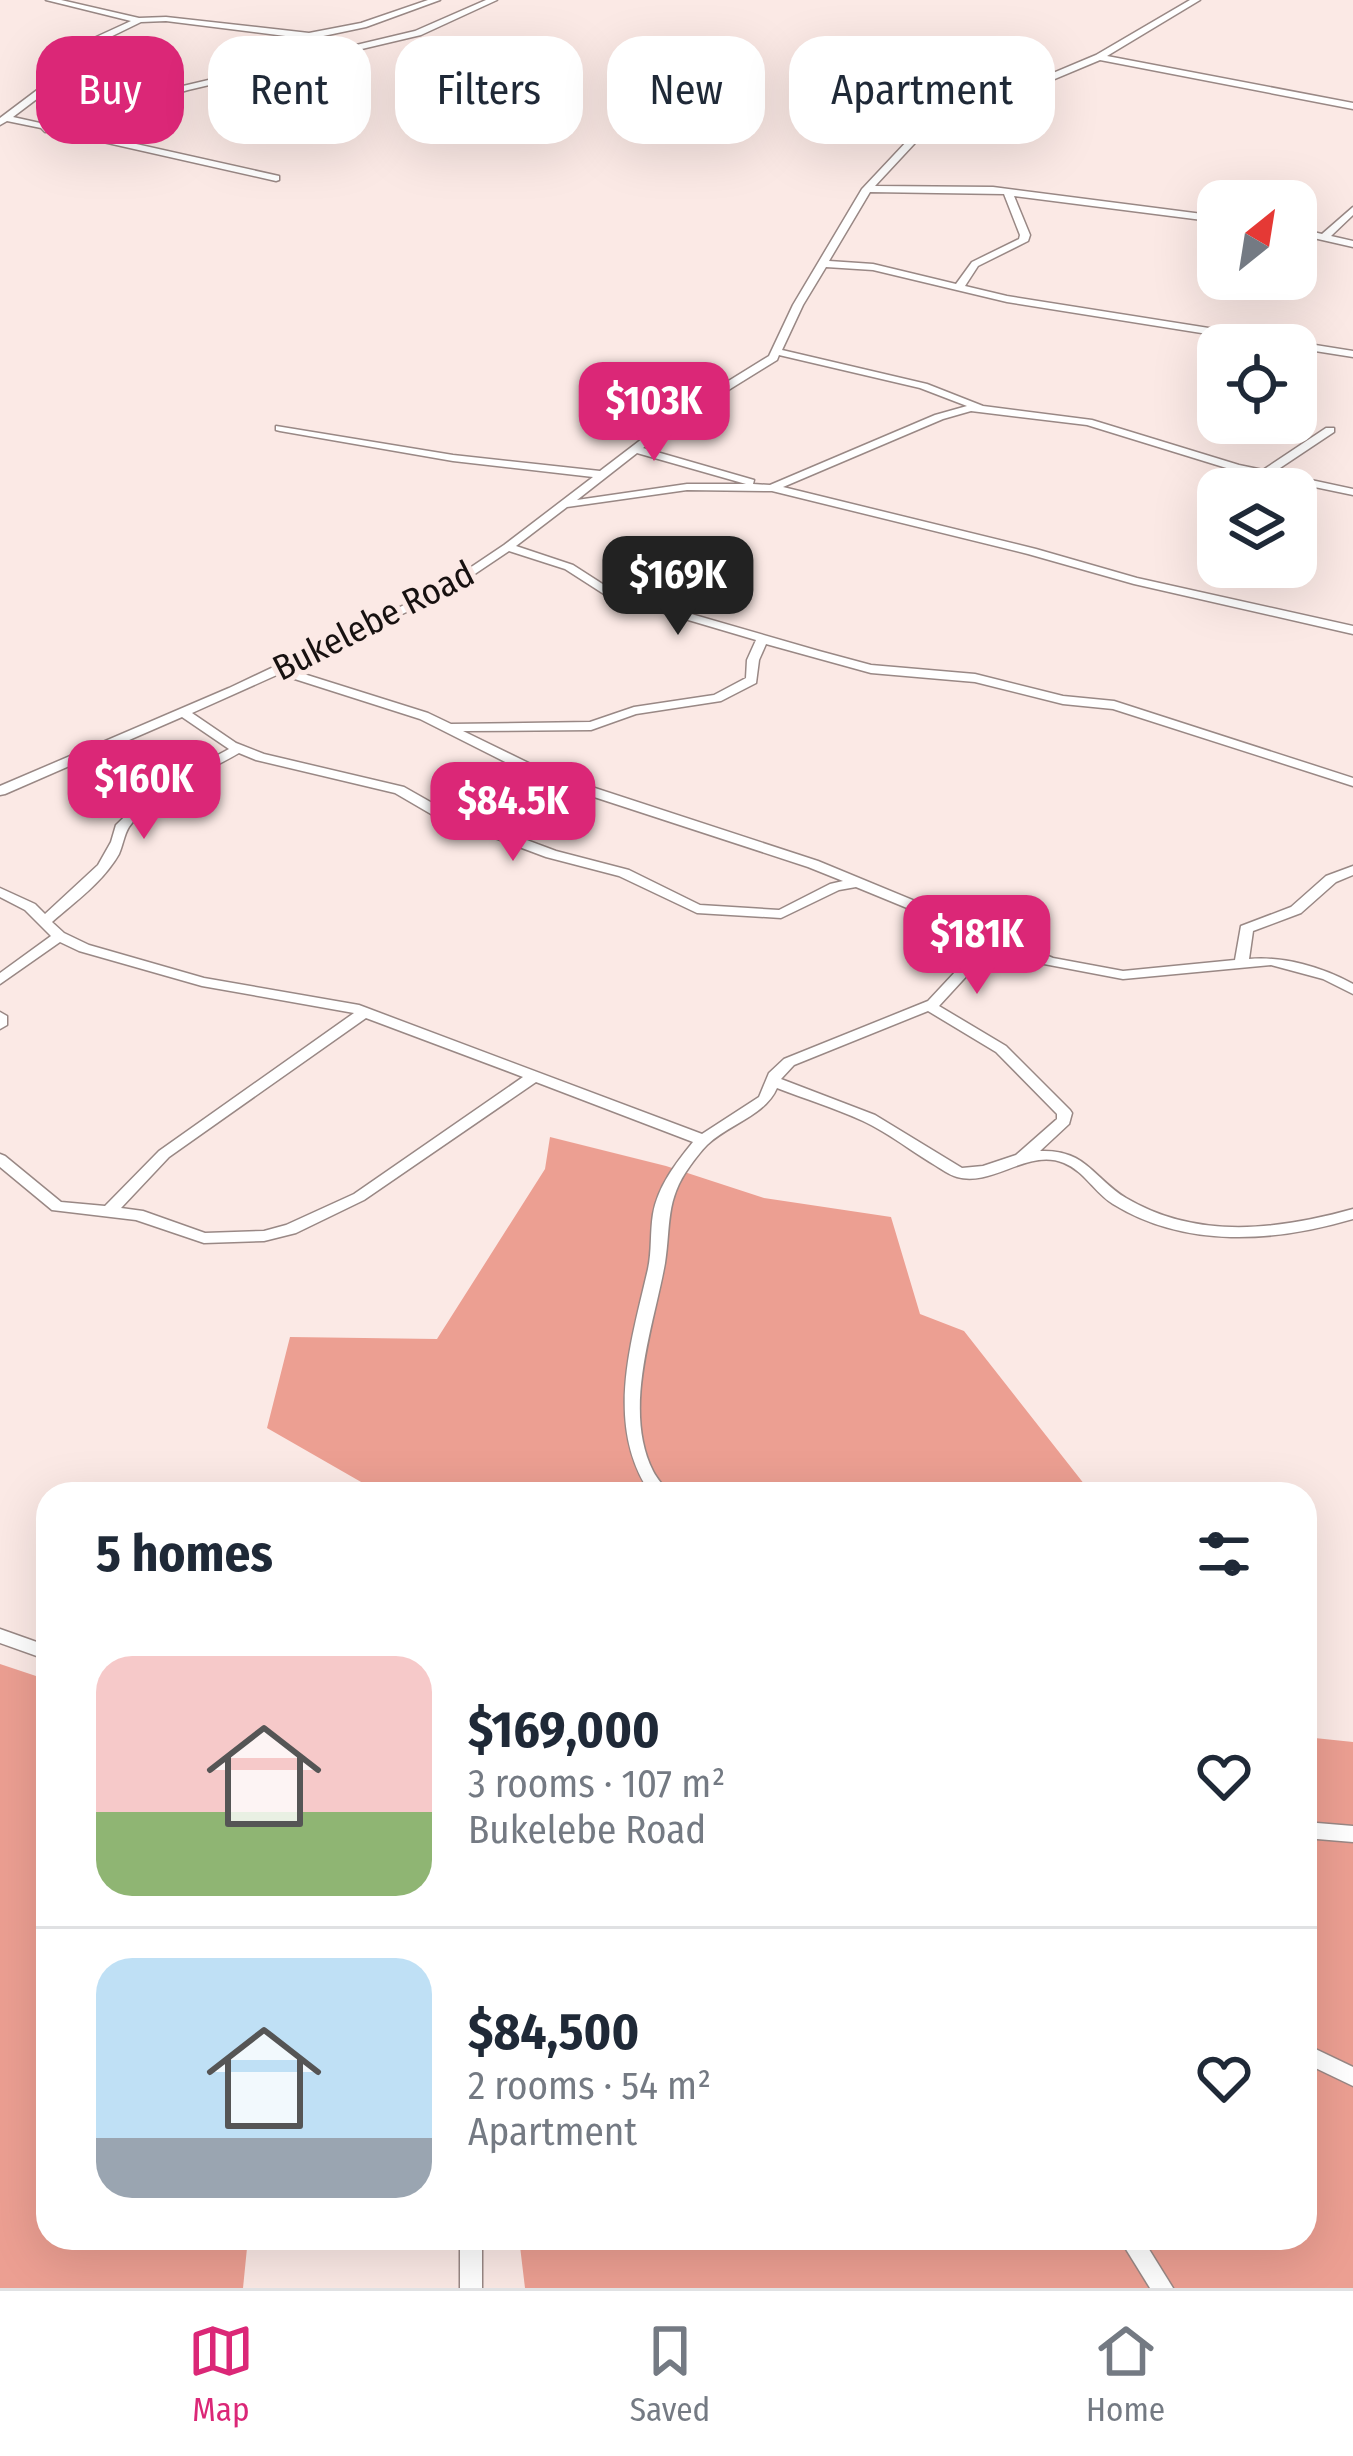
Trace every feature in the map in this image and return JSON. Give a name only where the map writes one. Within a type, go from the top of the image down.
[{"type":"street","points":[[50,0],[139,20],[160,18],[296,36],[345,29],[436,0]]},
{"type":"street","points":[[184,89],[418,32],[493,0]]},
{"type":"street","points":[[1196,0],[1099,57],[929,130],[900,151],[867,189],[798,305],[779,352],[923,386],[983,408],[1088,422],[1244,468]]},
{"type":"street","points":[[412,10],[450,16]]},
{"type":"street","points":[[3,120],[68,70],[97,40],[139,20]]},
{"type":"street","points":[[1099,57],[1353,106]]},
{"type":"street","points":[[3,120],[36,127]]},
{"type":"street","points":[[115,144],[276,178]]},
{"type":"street","points":[[867,189],[1008,192],[1197,216]]},
{"type":"street","points":[[959,287],[975,264],[1023,241],[1025,235],[1008,192]]},
{"type":"street","points":[[1326,236],[1353,210]]},
{"type":"street","points":[[1317,234],[1353,244]]},
{"type":"street","points":[[825,264],[873,267],[1089,313],[1353,354]]},
{"type":"street","name":"Bukelebe Road","points":[[0,791],[279,670],[443,590],[508,547],[634,449],[779,352]]},
{"type":"street","points":[[561,506],[602,496],[687,487],[772,488],[939,416],[983,408]]},
{"type":"street","points":[[280,428],[453,458],[600,474]]},
{"type":"street","points":[[1273,468],[1330,430]]},
{"type":"street","points":[[634,449],[1134,581],[1353,630]]},
{"type":"street","points":[[1317,485],[1353,492]]},
{"type":"street","points":[[508,547],[569,567],[611,594],[867,668],[975,678],[1063,700],[1124,707],[1353,782]]},
{"type":"street","points":[[451,727],[591,725],[634,711],[716,698],[752,680],[752,660],[764,638]]},
{"type":"street","points":[[279,670],[451,727],[544,776],[859,882],[1049,961],[1116,975],[1242,962],[1300,966],[1353,990]]},
{"type":"street","points":[[182,712],[238,748],[288,766],[399,790],[436,811],[551,854],[624,874],[698,909],[781,914],[835,886],[859,882]]},
{"type":"street","points":[[46,920],[101,868],[119,846],[121,828],[156,794],[238,748]]},
{"type":"street","points":[[1242,962],[1246,929],[1296,910],[1331,879],[1353,870]]},
{"type":"street","points":[[0,892],[46,920],[59,936],[119,959],[202,982],[310,998],[364,1012],[532,1078],[663,1121],[703,1140]]},
{"type":"street","points":[[0,980],[59,936]]},
{"type":"street","points":[[650,1482],[637,1443],[632,1376],[656,1267],[662,1204],[674,1178],[703,1140],[765,1099],[789,1062],[930,1006],[992,941]]},
{"type":"street","points":[[930,1006],[1001,1049],[1065,1113],[1064,1121],[1020,1160]]},
{"type":"street","points":[[107,1213],[164,1154],[364,1012]]},
{"type":"street","points":[[0,1016],[0,1025]]},
{"type":"street","points":[[0,1159],[51,1204],[138,1215],[205,1238],[243,1239],[292,1229],[359,1197],[532,1078]]},
{"type":"street","points":[[773,1081],[870,1118],[959,1173],[1047,1154],[1072,1160],[1129,1206],[1206,1232],[1306,1228],[1353,1214]]},
{"type":"street","points":[[0,1636],[36,1649]]},
{"type":"street","points":[[1317,1831],[1353,1834]]},
{"type":"street","points":[[1317,2059],[1353,2078]]},
{"type":"street","points":[[471,2250],[472,2288]]},
{"type":"street","points":[[1138,2250],[1162,2288]]},
{"type":"shaded area","points":[[550,1137],[666,1166],[764,1198],[891,1217],[920,1314],[964,1331],[1083,1482],[361,1482],[267,1428],[290,1337],[437,1339],[545,1169]]},
{"type":"shaded area","points":[[0,1664],[36,1676],[36,2250],[247,2250],[243,2288],[0,2288]]},
{"type":"shaded area","points":[[1317,1738],[1353,1742],[1353,2288],[525,2288],[520,2250],[1317,2250]]}]
